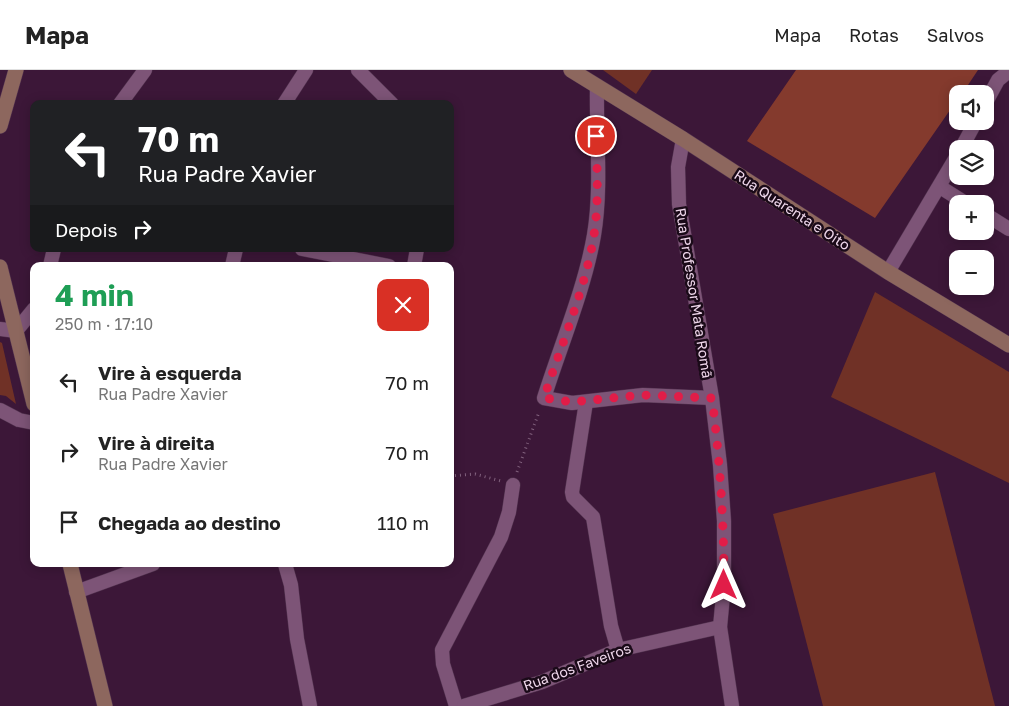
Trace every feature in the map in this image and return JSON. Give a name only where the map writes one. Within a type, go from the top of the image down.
[{"type":"main road","points":[[0,126],[16,70]]},
{"type":"main road","name":"Rua Quarenta e Oito","points":[[574,71],[888,272],[1009,345]]},
{"type":"main road","points":[[0,267],[30,388]]},
{"type":"main road","points":[[71,567],[105,706]]},
{"type":"street","points":[[123,100],[145,70]]},
{"type":"street","points":[[287,100],[306,70]]},
{"type":"street","points":[[358,70],[388,100]]},
{"type":"street","points":[[994,87],[998,80],[1009,71]]},
{"type":"street","points":[[598,87],[597,210],[594,237],[585,272],[544,398],[557,401],[586,402],[643,395],[712,398]]},
{"type":"street","name":"Rua Professor Mata Romã","points":[[683,139],[678,167],[679,204],[712,398],[720,465],[724,521],[724,585],[720,627],[732,706]]},
{"type":"street","points":[[888,272],[949,170]]},
{"type":"street","points":[[940,187],[953,195]]},
{"type":"street","points":[[994,220],[1009,229]]},
{"type":"street","points":[[317,252],[369,262]]},
{"type":"street","points":[[0,329],[16,331],[30,314]]},
{"type":"street","points":[[586,402],[572,492],[573,497],[593,517],[611,626],[618,650]]},
{"type":"street","points":[[0,410],[20,420],[30,422]]},
{"type":"street","points":[[456,706],[443,664],[442,650],[501,537],[509,512],[513,485]]},
{"type":"street","points":[[76,592],[146,567]]},
{"type":"street","points":[[286,567],[291,585],[297,639],[310,706]]},
{"type":"street","name":"Rua dos Faveiros","points":[[464,706],[542,682],[618,650],[720,627]]},
{"type":"path","points":[[454,476],[476,474],[513,485],[544,398]]},
{"type":"shaded area","points":[[603,70],[652,70],[636,94]]},
{"type":"shaded area","points":[[796,70],[978,70],[968,85],[949,85],[949,112],[875,218],[747,141]]},
{"type":"shaded area","points":[[875,292],[1009,372],[1009,483],[831,397]]},
{"type":"shaded area","points":[[0,342],[2,343],[16,404],[6,396],[0,395]]},
{"type":"shaded area","points":[[935,472],[995,706],[823,706],[773,514]]},
{"type":"route","points":[[596,136],[597,210],[594,237],[585,272],[544,398],[557,401],[586,402],[604,398],[643,395],[712,398],[724,521],[724,585]]}]
